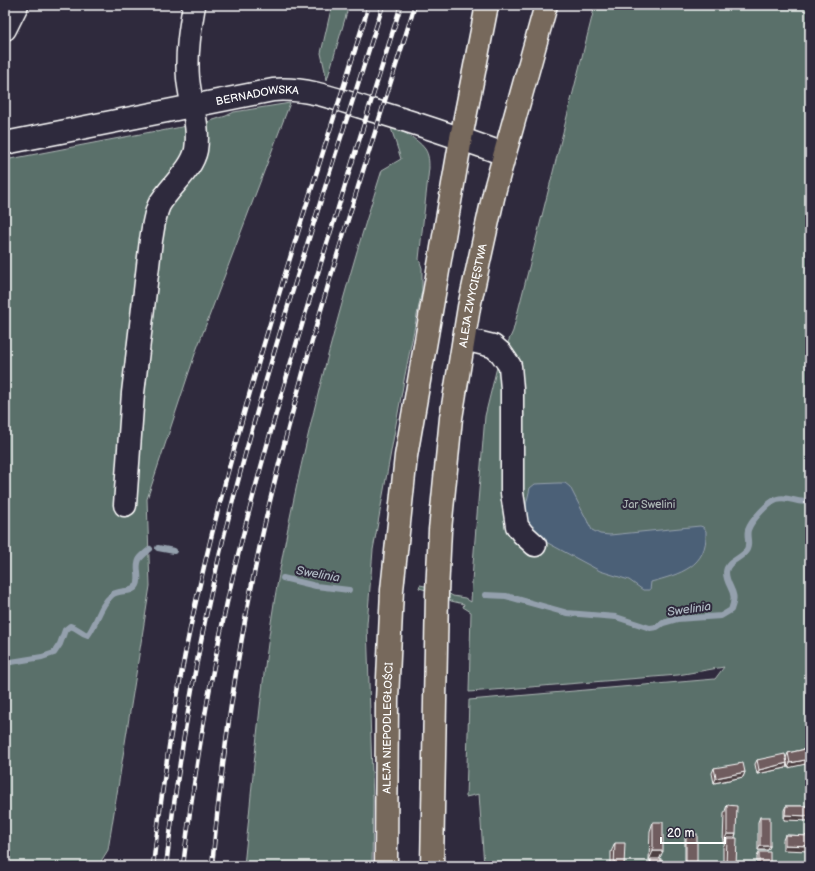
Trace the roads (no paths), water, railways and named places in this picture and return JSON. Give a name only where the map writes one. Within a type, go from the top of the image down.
[{"type":"main road","points":[[461,138],[487,5]]},
{"type":"main road","name":"ALEJA ZWYCIĘSTWA","points":[[432,866],[437,593],[440,530],[451,418],[469,307],[487,225],[504,154],[546,5]]},
{"type":"main road","name":"ALEJA NIEPODLEGŁOŚCI","points":[[386,866],[387,700],[392,590],[406,456],[461,138]]},
{"type":"street","points":[[5,29],[17,5]]},
{"type":"street","points":[[124,505],[133,393],[155,217],[159,205],[190,164],[196,152],[196,126],[188,70],[190,27],[194,5]]},
{"type":"street","name":"BERNADOWSKA","points":[[5,143],[273,90],[297,90],[328,96],[461,138],[504,154]]},
{"type":"street","points":[[464,339],[493,346],[501,353],[510,366],[512,389],[512,493],[517,526],[535,545]]},
{"type":"water","points":[[565,483],[570,487],[592,530],[600,534],[610,535],[700,526],[706,531],[702,553],[697,561],[682,572],[651,582],[650,590],[643,590],[629,580],[600,571],[533,535],[527,522],[526,505],[530,488],[535,484]]},
{"type":"waterway","name":"Swelinia","points":[[485,595],[506,596],[567,613],[616,617],[650,628],[657,627],[663,623],[677,619],[721,616],[731,610],[734,598],[728,582],[726,572],[727,568],[746,551],[748,546],[748,530],[756,517],[769,504],[777,499],[785,498],[801,502],[810,501]]},
{"type":"waterway","name":"Swelinia","points":[[158,548],[174,551]]},
{"type":"waterway","name":"Swelinia","points":[[5,663],[42,657],[54,653],[60,644],[65,630],[70,626],[88,635],[108,599],[115,593],[129,591],[135,588],[138,582],[139,560],[150,549]]},
{"type":"waterway","name":"Swelinia","points":[[283,578],[316,586],[349,590]]},
{"type":"railway","points":[[153,866],[178,689],[192,619],[218,511],[237,438],[279,293],[369,5]]},
{"type":"railway","points":[[166,866],[190,702],[205,621],[223,540],[240,473],[278,339],[383,5]]},
{"type":"railway","points":[[183,866],[197,763],[222,627],[256,485],[307,308],[401,5]]},
{"type":"railway","points":[[212,866],[227,730],[234,685],[250,595],[269,505],[301,379],[319,316],[356,192],[415,5]]},
{"type":"park label","name":"Jar Swelini","points":[[649,504]]}]
